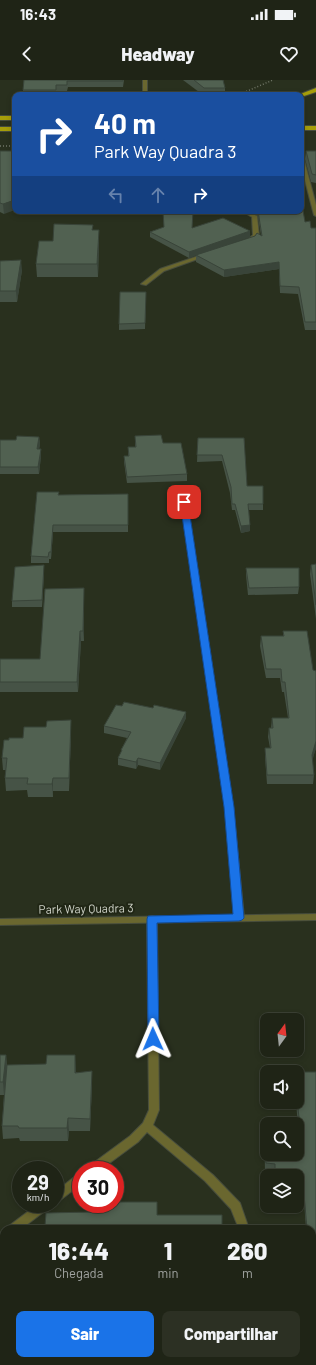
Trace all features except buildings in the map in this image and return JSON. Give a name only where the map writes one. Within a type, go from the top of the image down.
[{"type":"main road","points":[[304,94],[316,90]]},
{"type":"main road","points":[[0,118],[12,118]]},
{"type":"main road","points":[[304,128],[316,128]]},
{"type":"main road","points":[[0,129],[12,129]]},
{"type":"street","points":[[145,80],[145,92]]},
{"type":"street","points":[[304,168],[316,215]]},
{"type":"street","points":[[244,242],[252,240],[256,236],[254,216],[251,214]]},
{"type":"street","points":[[144,284],[162,270],[214,252]]},
{"type":"street","points":[[184,502],[229,807],[239,918]]},
{"type":"street","name":"Park Way Quadra 3","points":[[0,922],[316,917]]},
{"type":"street","points":[[104,1161],[134,1139],[147,1126],[154,1110],[152,919]]},
{"type":"street","points":[[147,1126],[209,1178],[236,1206],[243,1225]]},
{"type":"street","points":[[64,1191],[72,1185]]},
{"type":"street","points":[[18,1225],[34,1213]]},
{"type":"path","points":[[245,92],[273,80]]},
{"type":"path","points":[[0,146],[12,146]]},
{"type":"route","points":[[153,1039],[152,919],[239,918],[229,807],[184,502]]}]
